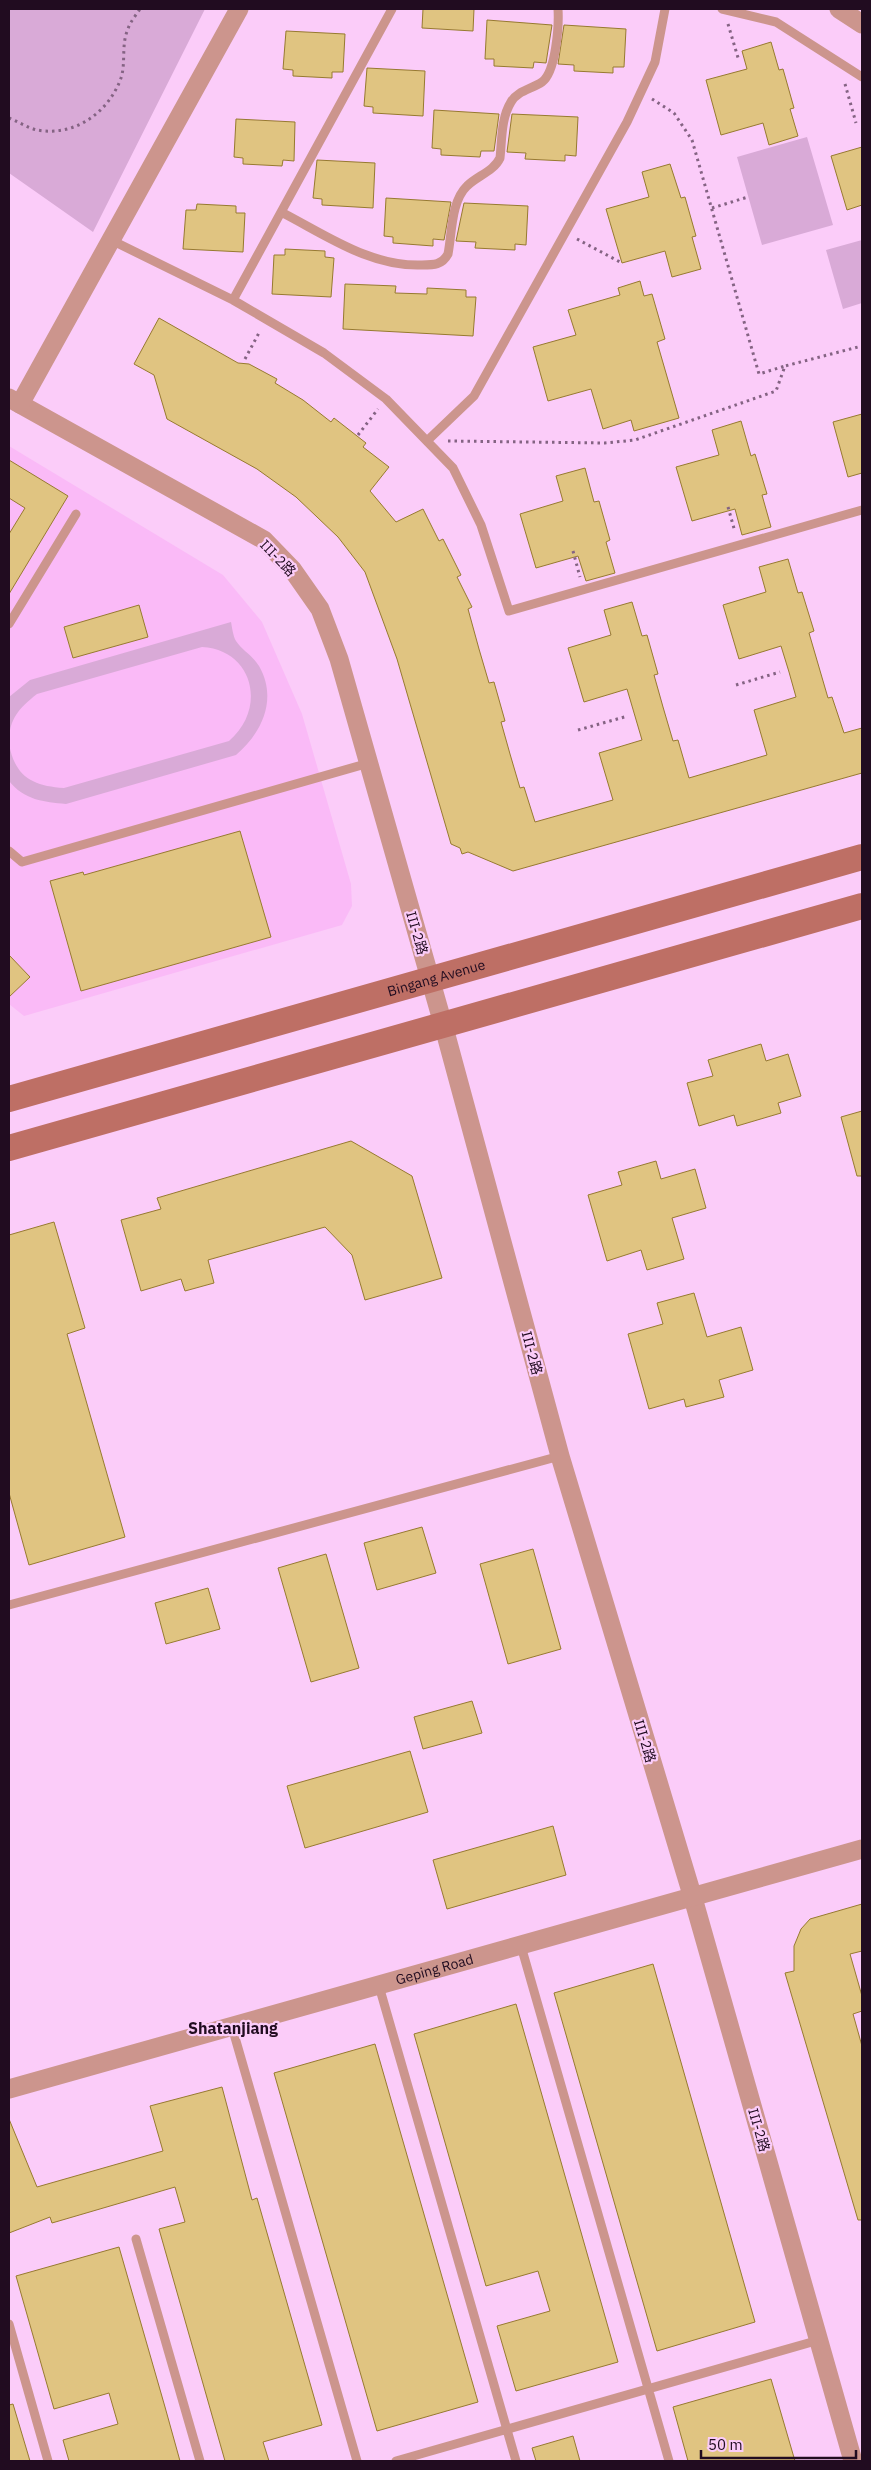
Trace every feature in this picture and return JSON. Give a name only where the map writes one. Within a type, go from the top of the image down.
[{"type":"main road","name":"Bingang Avenue","points":[[9,1099],[862,857]]},
{"type":"main road","points":[[9,1148],[862,906]]},
{"type":"street","points":[[14,401],[111,240],[239,9]]},
{"type":"street","points":[[839,9],[862,24]]},
{"type":"street","name":"III-2路","points":[[14,401],[264,540],[292,569],[320,609],[339,659],[431,980],[560,1456],[693,1898],[854,2461]]},
{"type":"street","name":"Geping Road","points":[[9,2089],[862,1850]]},
{"type":"lane","points":[[233,300],[392,9]]},
{"type":"lane","points":[[281,212],[361,254],[385,263],[410,266],[437,265],[444,262],[448,254],[460,196],[466,187],[497,165],[500,158],[505,114],[512,100],[543,81],[549,74],[559,25],[558,9]]},
{"type":"lane","points":[[428,440],[474,396],[627,122],[655,62],[665,9]]},
{"type":"lane","points":[[723,9],[776,22],[862,77]]},
{"type":"lane","points":[[111,240],[233,300],[266,319],[324,353],[386,399],[428,440],[453,468],[481,525],[509,611],[862,510]]},
{"type":"lane","points":[[9,624],[76,514]]},
{"type":"lane","points":[[9,851],[22,862],[368,763]]},
{"type":"lane","points":[[9,1605],[560,1456]]},
{"type":"lane","points":[[521,1946],[669,2461]]},
{"type":"lane","points":[[380,1986],[516,2461]]},
{"type":"lane","points":[[232,2027],[357,2461]]},
{"type":"lane","points":[[136,2239],[200,2461]]},
{"type":"lane","points":[[9,2324],[48,2461]]},
{"type":"lane","points":[[396,2461],[819,2340]]},
{"type":"path","points":[[9,118],[36,130],[59,130],[76,126],[96,116],[110,102],[122,76],[127,29],[140,9]]},
{"type":"path","points":[[723,9],[738,61]]},
{"type":"path","points":[[847,67],[844,80],[856,123]]},
{"type":"path","points":[[640,93],[674,113],[692,140],[759,374],[862,346]]},
{"type":"path","points":[[712,208],[748,198]]},
{"type":"path","points":[[565,233],[620,262]]},
{"type":"path","points":[[245,359],[266,319]]},
{"type":"path","points":[[428,440],[605,444],[635,440],[776,391],[785,366]]},
{"type":"path","points":[[358,435],[386,399]]},
{"type":"path","points":[[728,507],[739,545]]},
{"type":"path","points":[[573,551],[584,590]]},
{"type":"path","points":[[736,685],[780,672]]},
{"type":"path","points":[[578,730],[628,716]]},
{"type":"shaded area","points":[[9,9],[205,9],[93,232],[9,173]]},
{"type":"shaded area","points":[[807,137],[833,225],[762,245],[737,157]]},
{"type":"shaded area","points":[[862,240],[862,303],[843,309],[826,250]]},
{"type":"shaded area","points":[[9,446],[223,575],[262,622],[302,714],[351,884],[352,906],[342,925],[24,1016],[9,1004]]},
{"type":"shaded area","points":[[231,622],[236,641],[254,659],[265,678],[267,703],[260,726],[236,755],[66,804],[35,799],[21,792],[9,781],[9,744],[16,765],[27,778],[43,785],[64,788],[229,741],[241,728],[248,713],[251,698],[249,683],[243,670],[234,658],[220,651],[202,647],[37,694],[20,709],[13,720],[9,734],[9,697],[30,680]]},
{"type":"building","points":[[423,9],[474,9],[473,31],[422,28]]},
{"type":"building","points":[[487,20],[552,25],[546,63],[534,62],[533,68],[494,66],[494,59],[485,59]]},
{"type":"building","points":[[564,25],[626,29],[624,67],[613,67],[613,73],[574,71],[574,65],[558,64]]},
{"type":"building","points":[[286,31],[345,34],[343,72],[332,72],[332,78],[293,76],[293,70],[283,69]]},
{"type":"building","points":[[771,42],[779,70],[783,69],[794,108],[790,109],[798,136],[769,145],[763,123],[721,135],[706,80],[747,69],[742,51]]},
{"type":"building","points":[[367,68],[425,71],[423,116],[373,113],[373,107],[364,106]]},
{"type":"building","points":[[434,110],[499,114],[494,151],[481,151],[480,157],[441,155],[441,149],[432,148]]},
{"type":"building","points":[[512,114],[578,117],[576,156],[565,155],[565,161],[525,159],[526,153],[507,152]]},
{"type":"building","points":[[236,119],[295,122],[294,161],[283,160],[282,166],[243,164],[243,158],[234,157]]},
{"type":"building","points":[[862,147],[862,205],[847,210],[831,156]]},
{"type":"building","points":[[317,160],[375,163],[373,208],[322,205],[322,199],[313,198]]},
{"type":"building","points":[[670,164],[681,198],[685,197],[696,236],[692,237],[701,269],[672,277],[665,251],[622,263],[606,209],[649,197],[642,172]]},
{"type":"building","points":[[386,198],[451,202],[444,240],[433,239],[433,246],[393,243],[393,237],[384,236]]},
{"type":"building","points":[[464,203],[528,206],[526,245],[515,244],[515,250],[475,248],[476,242],[456,241]]},
{"type":"building","points":[[197,204],[236,206],[236,213],[245,213],[243,252],[183,249],[186,210],[196,210]]},
{"type":"building","points":[[285,249],[325,251],[325,257],[334,258],[331,297],[272,294],[274,255],[285,255]]},
{"type":"building","points":[[640,281],[644,296],[652,294],[665,339],[657,342],[679,418],[634,431],[631,420],[603,429],[591,389],[548,401],[533,347],[576,335],[568,310],[620,295],[618,288]]},
{"type":"building","points":[[345,284],[396,286],[395,293],[427,294],[427,288],[466,290],[466,297],[476,297],[473,336],[343,329]]},
{"type":"building","points":[[159,318],[238,363],[249,364],[277,379],[275,383],[303,400],[331,422],[334,418],[366,443],[363,447],[389,467],[370,491],[396,522],[423,509],[439,541],[443,539],[461,575],[457,577],[472,607],[468,609],[489,683],[494,682],[505,721],[501,722],[520,788],[524,787],[535,822],[613,800],[599,753],[642,740],[627,689],[584,702],[568,648],[611,635],[604,610],[632,602],[642,636],[647,635],[658,674],[654,675],[663,707],[673,741],[678,740],[689,778],[767,755],[754,710],[796,697],[789,672],[781,646],[739,659],[723,605],[766,592],[759,567],[788,559],[798,593],[802,592],[814,631],[809,633],[828,698],[832,697],[844,733],[862,728],[862,773],[513,871],[468,852],[462,854],[460,848],[451,844],[397,659],[365,572],[338,537],[296,497],[257,469],[167,419],[154,375],[134,364]]},
{"type":"building","points":[[862,414],[862,473],[848,477],[833,422]]},
{"type":"building","points":[[741,421],[751,456],[755,454],[767,494],[762,495],[771,527],[742,535],[735,509],[692,521],[676,467],[719,455],[712,430]]},
{"type":"building","points":[[9,460],[68,496],[9,594],[9,534],[25,508],[9,498]]},
{"type":"building","points":[[585,468],[594,502],[599,501],[610,540],[606,542],[615,573],[586,581],[578,556],[536,568],[520,514],[563,501],[556,476]]},
{"type":"building","points":[[139,605],[148,637],[73,658],[64,627]]},
{"type":"building","points":[[240,831],[271,937],[81,991],[50,881],[83,872],[84,875]]},
{"type":"building","points":[[9,955],[30,977],[9,997]]},
{"type":"building","points":[[761,1044],[766,1061],[788,1054],[801,1096],[778,1103],[781,1113],[737,1126],[734,1115],[699,1126],[687,1083],[713,1076],[708,1060]]},
{"type":"building","points":[[862,1111],[862,1176],[857,1176],[841,1117]]},
{"type":"building","points":[[351,1141],[412,1176],[442,1278],[365,1300],[352,1255],[325,1227],[208,1260],[214,1283],[185,1291],[181,1279],[141,1291],[121,1220],[161,1209],[157,1198]]},
{"type":"building","points":[[656,1161],[661,1179],[695,1169],[706,1208],[672,1218],[684,1259],[647,1270],[641,1250],[607,1261],[588,1195],[622,1185],[618,1172]]},
{"type":"building","points":[[54,1222],[85,1328],[67,1334],[125,1537],[29,1565],[9,1493],[9,1235]]},
{"type":"building","points":[[694,1293],[707,1337],[741,1327],[753,1370],[719,1380],[724,1397],[686,1407],[684,1399],[649,1409],[628,1334],[663,1324],[657,1303]]},
{"type":"building","points":[[422,1527],[436,1573],[377,1590],[364,1543]]},
{"type":"building","points":[[533,1549],[561,1649],[508,1664],[480,1564]]},
{"type":"building","points":[[326,1554],[359,1668],[311,1682],[278,1568]]},
{"type":"building","points":[[208,1588],[220,1629],[166,1644],[155,1603]]},
{"type":"building","points":[[472,1701],[482,1733],[423,1749],[414,1717]]},
{"type":"building","points":[[410,1751],[428,1812],[305,1848],[287,1786]]},
{"type":"building","points":[[553,1826],[566,1875],[447,1909],[433,1860]]},
{"type":"building","points":[[862,1904],[862,1951],[850,1954],[862,1996],[862,2011],[853,2014],[862,2046],[862,2220],[858,2220],[785,1973],[794,1971],[794,1946],[801,1929],[810,1919]]},
{"type":"building","points":[[653,1964],[755,2322],[657,2351],[554,1993]]},
{"type":"building","points":[[516,2004],[618,2362],[516,2391],[497,2326],[550,2311],[538,2271],[486,2286],[414,2034]]},
{"type":"building","points":[[375,2044],[478,2402],[377,2431],[274,2073]]},
{"type":"building","points":[[222,2087],[252,2200],[257,2198],[322,2425],[263,2442],[269,2461],[225,2461],[159,2229],[185,2222],[175,2187],[52,2223],[50,2217],[9,2233],[9,2119],[37,2187],[163,2151],[150,2106]]},
{"type":"building","points":[[119,2247],[180,2461],[69,2461],[63,2440],[118,2424],[109,2393],[54,2409],[16,2276]]},
{"type":"building","points":[[771,2379],[795,2461],[688,2461],[673,2407]]},
{"type":"building","points":[[13,2404],[30,2461],[9,2461],[9,2405]]},
{"type":"building","points":[[573,2436],[580,2461],[536,2461],[532,2448]]},
{"type":"district","name":"Shatanjiang","points":[[233,2028]]}]
